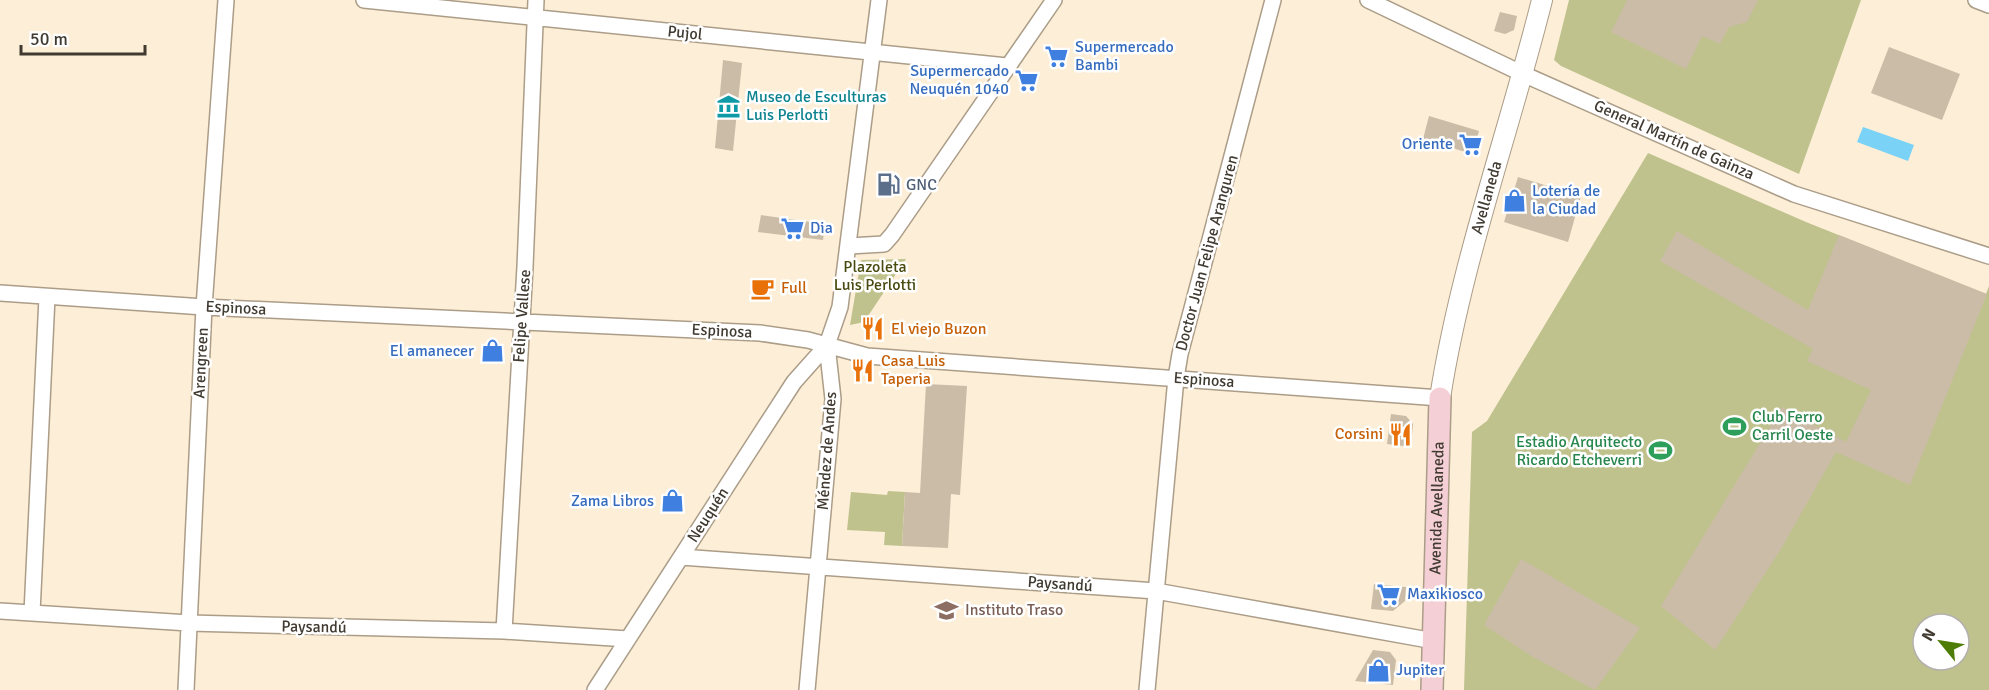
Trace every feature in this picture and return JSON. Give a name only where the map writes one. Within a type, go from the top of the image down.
[{"type":"main road","name":"Avenida Avellaneda","points":[[1432,690],[1440,398]]},
{"type":"street","name":"Arengreen","points":[[186,690],[204,307],[226,0]]},
{"type":"street","name":"Pujol","points":[[364,0],[1007,66]]},
{"type":"street","name":"Felipe Vallese","points":[[504,631],[525,267],[536,0]]},
{"type":"street","name":"Méndez de Andes","points":[[807,690],[833,399],[826,345],[840,306],[879,0]]},
{"type":"street","points":[[849,246],[884,244],[1054,0]]},
{"type":"street","name":"Doctor Juan Felipe Aranguren","points":[[1147,690],[1180,354],[1273,0]]},
{"type":"street","name":"General Martín de Gainza","points":[[1368,0],[1524,74],[1794,194],[1989,256]]},
{"type":"street","name":"Avellaneda","points":[[1440,398],[1471,255],[1524,74],[1542,0]]},
{"type":"street","points":[[1977,0],[1989,5]]},
{"type":"street","name":"Espinosa","points":[[0,293],[204,307],[760,333],[785,336],[867,356],[1440,398]]},
{"type":"street","points":[[32,613],[47,297]]},
{"type":"street","name":"Neuquén","points":[[595,690],[794,382],[826,345]]},
{"type":"street","name":"Paysandú","points":[[681,557],[1156,591],[1434,641]]},
{"type":"street","name":"Paysandú","points":[[0,611],[189,623],[504,631],[628,639]]},
{"type":"green space","points":[[1569,0],[1861,0],[1799,174],[1561,66],[1554,60]]},
{"type":"green space","name":"Club Ferro Carril Oeste","points":[[1648,153],[1806,222],[1986,294],[1989,286],[1989,690],[1464,690],[1472,432],[1487,421]]},
{"type":"green space","name":"Plazoleta Luis Perlotti","points":[[906,259],[864,322],[850,325],[861,260]]},
{"type":"green space","points":[[888,491],[905,492],[902,546],[884,545],[885,532],[847,530],[851,492],[887,495]]},
{"type":"water","points":[[1863,127],[1914,145],[1908,161],[1857,142]]},
{"type":"building","points":[[1627,0],[1758,0],[1747,22],[1729,27],[1720,44],[1702,36],[1686,69],[1611,32]]},
{"type":"building","points":[[1500,12],[1517,16],[1514,30],[1505,34],[1494,31]]},
{"type":"building","points":[[1889,47],[1960,74],[1942,120],[1871,93]]},
{"type":"building","name":"Museo de Esculturas Luis Perlotti","points":[[723,60],[742,63],[733,151],[715,148]]},
{"type":"building","points":[[1429,116],[1479,131],[1472,154],[1423,139]]},
{"type":"building","points":[[1518,177],[1581,196],[1568,242],[1504,222]]},
{"type":"building","name":"Dia","points":[[761,215],[825,224],[823,240],[758,232]]},
{"type":"building","points":[[1677,231],[1808,310],[1839,235],[1987,294],[1910,485],[1836,452],[1781,549],[1715,650],[1661,606],[1782,407],[1846,442],[1871,390],[1807,361],[1813,349],[1660,261]]},
{"type":"building","points":[[926,384],[967,386],[960,495],[951,494],[948,548],[902,546],[905,492],[920,493]]},
{"type":"building","name":"Corsini","points":[[1391,414],[1406,416],[1413,424],[1411,447],[1387,444]]},
{"type":"building","points":[[1521,559],[1640,628],[1595,690],[1533,657],[1484,625]]},
{"type":"building","name":"Maxikiosco","points":[[1374,584],[1406,587],[1405,601],[1393,611],[1371,609]]},
{"type":"building","name":"Jupiter","points":[[1373,650],[1390,652],[1396,660],[1393,685],[1355,681]]},
{"type":"place","name":"Supermercado Bambi","points":[[1057,56]]},
{"type":"place","name":"Supermercado Neuquén 1040","points":[[1027,80]]},
{"type":"place","name":"Museo de Esculturas Luis Perlotti","points":[[728,106]]},
{"type":"place","name":"Oriente","points":[[1471,144]]},
{"type":"place","name":"GNC","points":[[888,185]]},
{"type":"place","name":"Lotería de la Ciudad","points":[[1514,200]]},
{"type":"place","name":"Dia","points":[[792,228]]},
{"type":"place","name":"Full","points":[[763,288]]},
{"type":"place","name":"El viejo Buzon","points":[[873,329]]},
{"type":"place","name":"El amanecer","points":[[492,351]]},
{"type":"place","name":"Casa Luis Taperia","points":[[863,370]]},
{"type":"place","name":"Club Ferro Carril Oeste","points":[[1734,426]]},
{"type":"place","name":"Corsini","points":[[1401,434]]},
{"type":"place","name":"Estadio Arquitecto Ricardo Etcheverri","points":[[1660,451]]},
{"type":"place","name":"Zama Libros","points":[[672,501]]},
{"type":"place","name":"Maxikiosco","points":[[1389,594]]},
{"type":"place","name":"Instituto Traso","points":[[947,610]]},
{"type":"place","name":"Jupiter","points":[[1378,670]]}]
